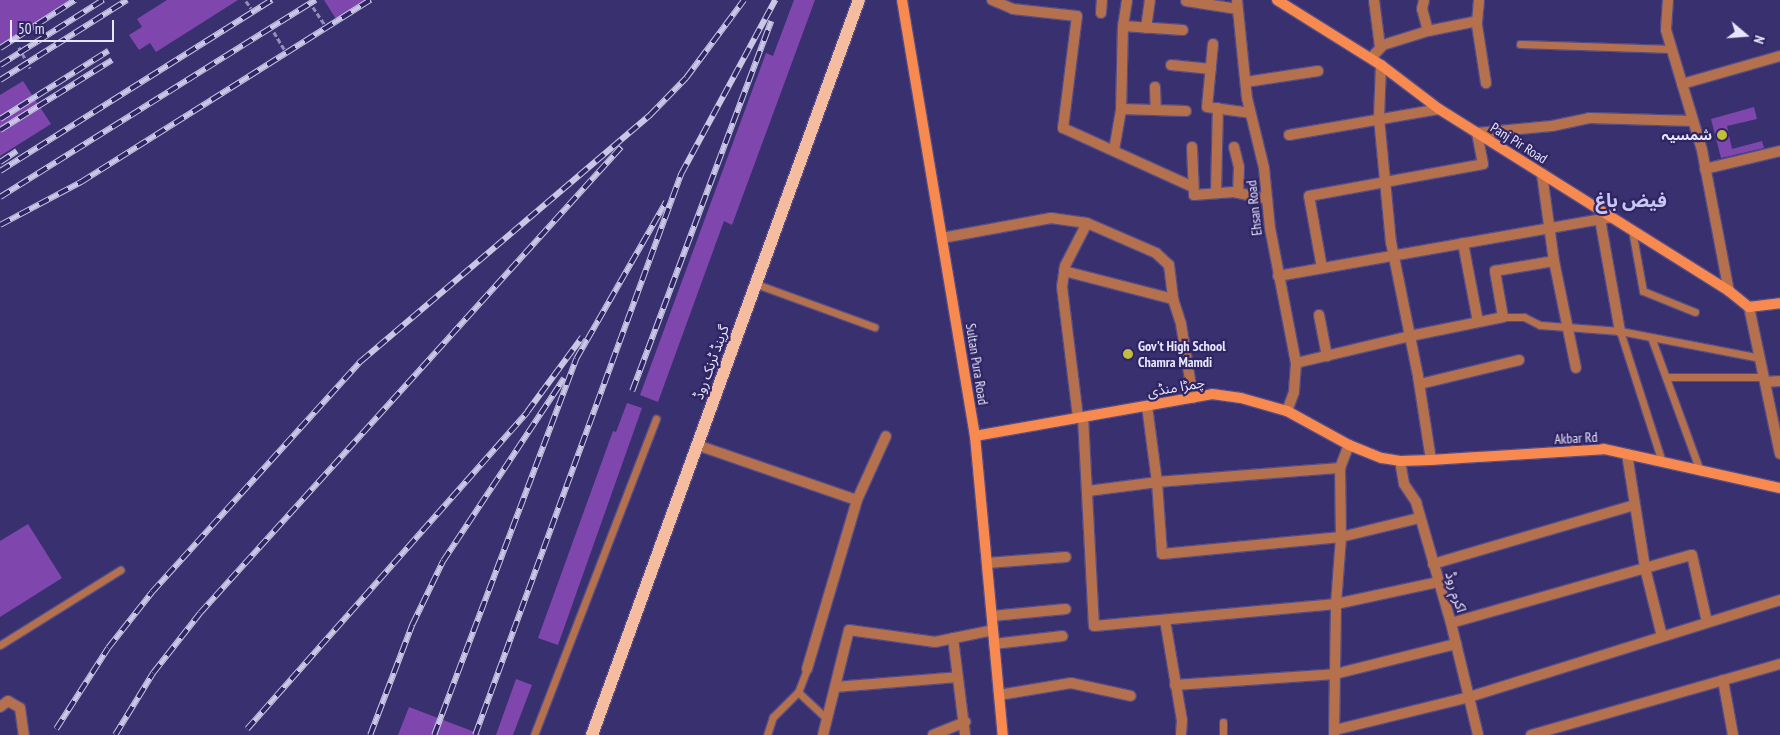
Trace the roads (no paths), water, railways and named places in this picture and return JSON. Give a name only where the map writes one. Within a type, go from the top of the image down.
[{"type":"main road","name":"گرینڈ ٹرنک روڈ","points":[[592,735],[859,0]]},
{"type":"main road","name":"Sultan Pura Road","points":[[902,0],[975,436],[1003,735]]},
{"type":"main road","name":"Panj Pir Road","points":[[1277,0],[1381,65],[1439,109],[1542,174],[1606,218],[1632,230],[1729,291],[1749,307]]},
{"type":"main road","points":[[1749,307],[1780,303]]},
{"type":"main road","name":"چمڑا منڈی","points":[[975,436],[1212,394],[1287,411],[1350,444],[1382,458],[1400,461]]},
{"type":"main road","name":"Akbar Rd","points":[[1400,461],[1604,449],[1780,488]]},
{"type":"street","points":[[992,0],[1013,9],[1077,16],[1063,128],[1194,187]]},
{"type":"street","points":[[1101,13],[1102,0]]},
{"type":"street","points":[[1114,150],[1122,109],[1123,26],[1127,0]]},
{"type":"street","points":[[1146,28],[1150,0]]},
{"type":"street","points":[[1374,0],[1380,47]]},
{"type":"street","points":[[1424,0],[1422,10],[1428,31]]},
{"type":"street","points":[[1479,0],[1477,21],[1486,83]]},
{"type":"street","points":[[1668,0],[1666,30],[1705,169],[1729,291]]},
{"type":"street","points":[[1186,1],[1237,5]]},
{"type":"street","name":"Ehsan Road","points":[[1237,5],[1250,113],[1264,168],[1278,276],[1296,363],[1294,392],[1287,411]]},
{"type":"street","points":[[1370,58],[1380,47],[1428,31],[1477,21]]},
{"type":"street","points":[[1123,26],[1183,30]]},
{"type":"street","points":[[1213,44],[1207,107],[1250,113]]},
{"type":"street","points":[[1682,84],[1780,56]]},
{"type":"street","points":[[1171,65],[1211,69]]},
{"type":"street","points":[[1381,65],[1379,118],[1394,256],[1420,384],[1431,460]]},
{"type":"street","points":[[1246,82],[1318,71]]},
{"type":"street","points":[[1155,87],[1156,110]]},
{"type":"street","points":[[1216,194],[1218,108]]},
{"type":"street","points":[[1122,109],[1186,111]]},
{"type":"street","points":[[1289,135],[1439,109]]},
{"type":"street","points":[[1322,268],[1308,196],[1483,164],[1477,133],[1552,126],[1589,118],[1693,121]]},
{"type":"street","points":[[1234,146],[1239,167],[1238,193]]},
{"type":"street","points":[[1192,147],[1194,195],[1238,193],[1267,199]]},
{"type":"street","points":[[1705,169],[1780,151]]},
{"type":"street","points":[[1542,174],[1554,262],[1576,368]]},
{"type":"street","points":[[942,238],[1051,218],[1086,223],[1156,253],[1169,265],[1173,299],[1180,324],[1193,398]]},
{"type":"street","points":[[1278,276],[1606,218],[1620,331]]},
{"type":"street","points":[[1086,223],[1064,271],[1062,287],[1081,417],[1088,491],[1094,626],[1336,604],[1438,582]]},
{"type":"street","points":[[1463,243],[1478,322]]},
{"type":"street","points":[[1296,363],[1410,336],[1503,317],[1495,272],[1554,262]]},
{"type":"street","points":[[1064,271],[1173,299]]},
{"type":"street","points":[[1749,307],[1764,380],[1775,411],[1780,454]]},
{"type":"street","points":[[1319,315],[1327,356]]},
{"type":"street","points":[[1420,384],[1519,360]]},
{"type":"street","points":[[1764,380],[1780,381]]},
{"type":"street","points":[[1146,406],[1157,482],[1162,554],[1341,537],[1419,518]]},
{"type":"street","points":[[807,669],[857,500],[886,436]]},
{"type":"street","points":[[1350,444],[1340,468],[1341,537],[1336,604],[1334,732],[1469,697],[1780,600]]},
{"type":"street","points":[[697,445],[857,500]]},
{"type":"street","points":[[1627,454],[1645,568],[1662,636]]},
{"type":"street","name":"اکرم روڈ","points":[[1400,461],[1404,484],[1416,502],[1432,564],[1451,623],[1478,735]]},
{"type":"street","points":[[1088,491],[1157,482],[1340,468]]},
{"type":"street","points":[[1432,564],[1635,505]]},
{"type":"street","points":[[1451,623],[1692,555],[1707,622]]},
{"type":"street","points":[[987,563],[1066,557]]},
{"type":"street","points":[[992,616],[1066,608]]},
{"type":"street","points":[[1165,620],[1174,685],[1182,720],[1180,735]]},
{"type":"street","points":[[823,735],[849,630],[935,642],[993,630]]},
{"type":"street","points":[[994,644],[1063,636]]},
{"type":"street","points":[[953,638],[965,722],[965,735]]},
{"type":"street","points":[[1174,685],[1335,674],[1456,644]]},
{"type":"street","points":[[1531,735],[1780,664]]},
{"type":"street","points":[[835,688],[958,677]]},
{"type":"street","points":[[1723,680],[1733,735]]},
{"type":"street","points":[[999,695],[1071,683],[1131,696]]},
{"type":"street","points":[[0,707],[8,702],[20,708],[24,735]]},
{"type":"street","points":[[933,735],[965,722]]},
{"type":"lane","points":[[1520,44],[1672,49]]},
{"type":"lane","points":[[1632,230],[1643,291],[1695,312]]},
{"type":"lane","points":[[756,284],[874,327]]},
{"type":"lane","points":[[1503,317],[1524,317],[1540,325],[1620,331],[1760,358]]},
{"type":"lane","points":[[1620,331],[1662,462]]},
{"type":"lane","points":[[1651,337],[1700,470]]},
{"type":"lane","points":[[1666,377],[1764,380]]},
{"type":"lane","points":[[534,735],[656,419]]},
{"type":"lane","points":[[0,645],[120,570]]},
{"type":"lane","points":[[767,735],[772,717],[798,692],[807,669]]},
{"type":"lane","points":[[798,692],[827,719]]},
{"type":"lane","points":[[1223,735],[1224,722]]},
{"type":"railway","points":[[0,48],[75,0]]},
{"type":"railway","points":[[0,65],[103,0]]},
{"type":"railway","points":[[0,80],[127,0]]},
{"type":"railway","points":[[0,171],[272,0]]},
{"type":"railway","points":[[0,197],[315,0]]},
{"type":"railway","points":[[0,225],[81,182],[370,0]]},
{"type":"railway","points":[[56,729],[108,648],[152,592],[361,361],[650,115],[686,78],[744,0]]},
{"type":"railway","points":[[475,735],[681,174],[775,0]]},
{"type":"railway","points":[[632,391],[771,21]]},
{"type":"railway","points":[[0,119],[108,51]]},
{"type":"railway","points":[[0,130],[112,60]]},
{"type":"railway","points":[[115,735],[153,673],[200,613],[621,147]]},
{"type":"railway","points":[[0,162],[17,151]]},
{"type":"railway","points":[[434,735],[576,359],[666,202]]},
{"type":"railway","points":[[247,729],[527,412],[582,337]]},
{"type":"railway","points":[[370,735],[412,625],[443,561],[564,378]]},
{"type":"place","name":"شمسیہ","points":[[1722,135]]},
{"type":"place","name":"Gov't High School Chamra Mamdi","points":[[1128,354]]},
{"type":"district","name":"فیض باغ","points":[[1631,201]]}]
